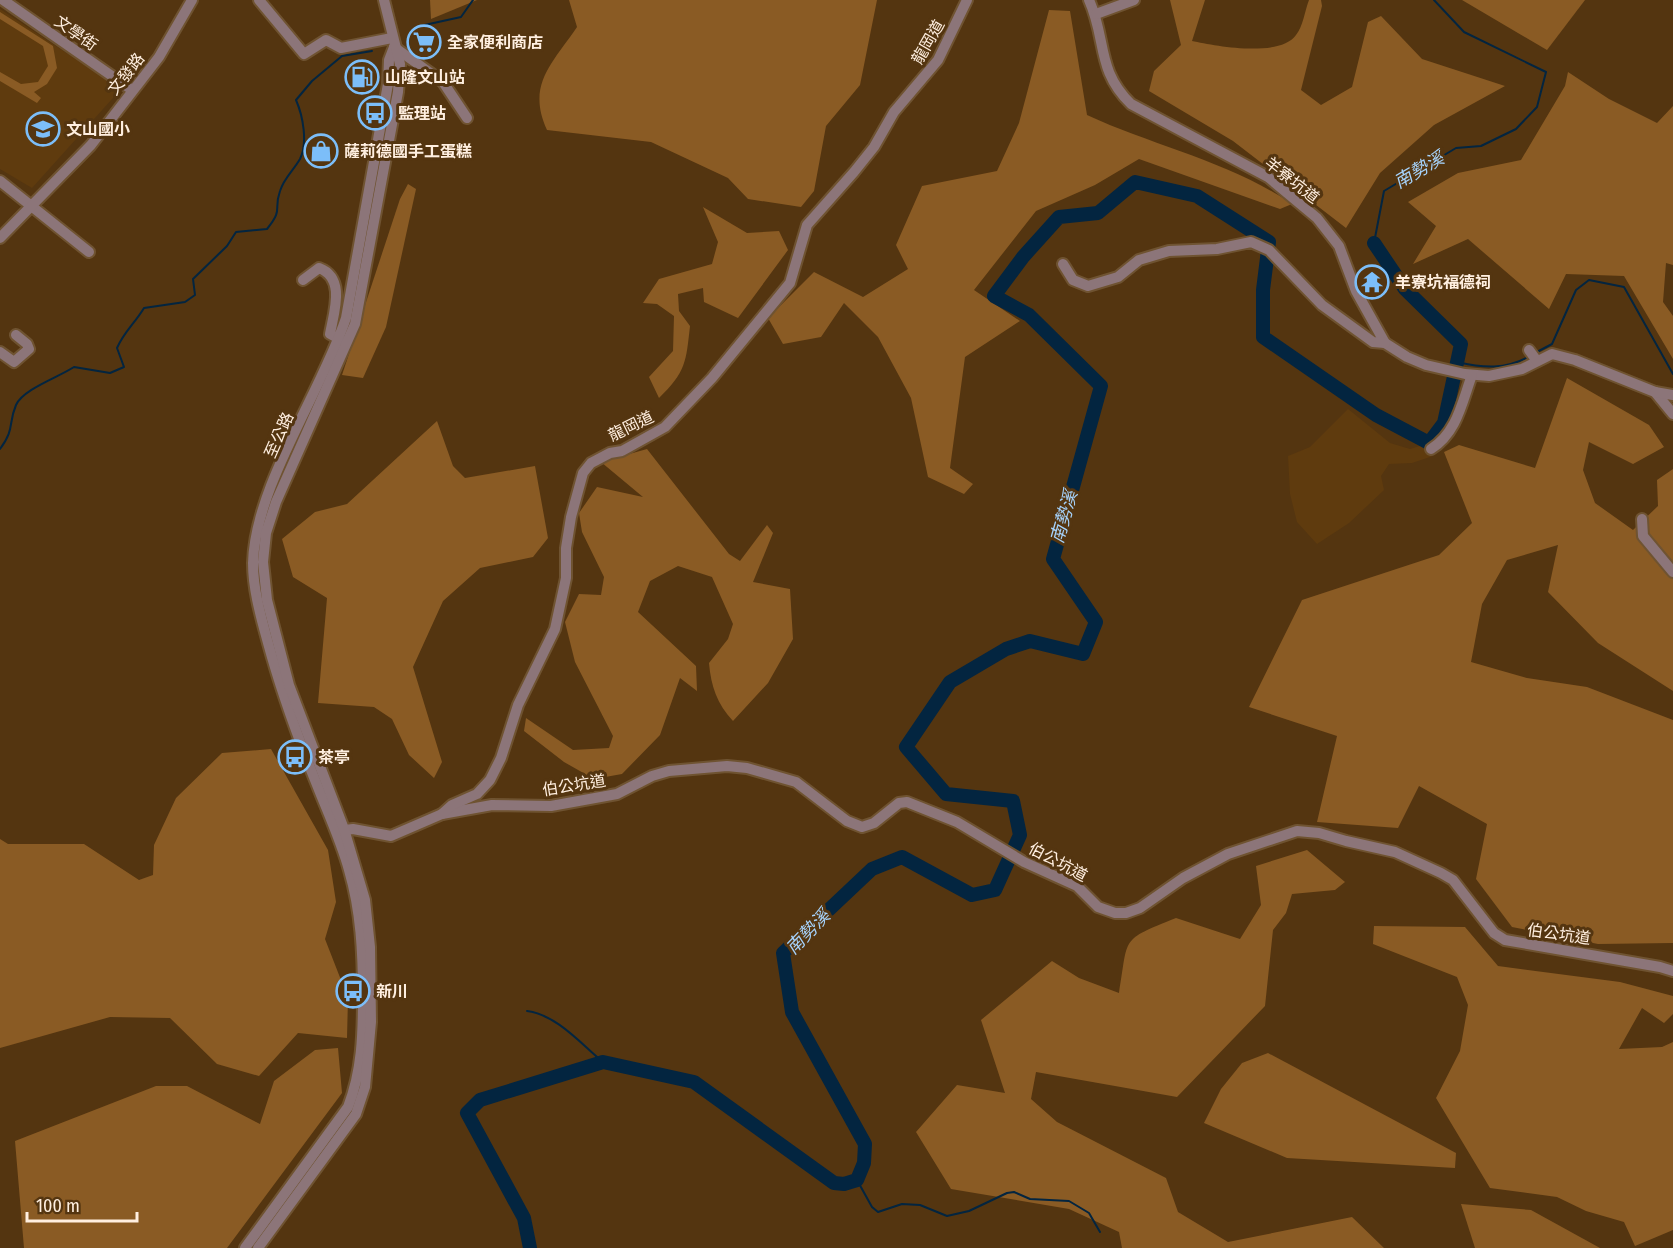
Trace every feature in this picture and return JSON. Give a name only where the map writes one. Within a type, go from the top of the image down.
[{"type":"street","name":"文學街","points":[[3,0],[132,90]]},
{"type":"street","name":"文發路","points":[[0,238],[91,145],[159,57],[192,0]]},
{"type":"street","points":[[259,0],[304,54],[326,40],[341,48],[393,42],[443,82],[467,118]]},
{"type":"street","name":"至公路","points":[[340,830],[285,686],[262,601],[263,562],[266,533],[276,502],[346,318],[398,92],[400,64],[384,0]]},
{"type":"street","name":"龍岡道","points":[[340,830],[391,836],[442,814],[452,805],[477,794],[490,780],[501,758],[518,705],[555,629],[566,578],[566,548],[571,517],[583,473],[591,463],[610,453],[622,451],[665,427],[712,378],[790,283],[807,225],[861,164],[894,112],[938,60],[967,0]]},
{"type":"street","name":"羊寮坑道","points":[[1089,0],[1096,14],[1106,69],[1113,85],[1131,104],[1268,177],[1317,219],[1339,246],[1356,291],[1385,343]]},
{"type":"street","points":[[1096,14],[1134,0]]},
{"type":"street","points":[[0,181],[89,252]]},
{"type":"street","name":"至公路","points":[[306,423],[355,324],[365,242]]},
{"type":"street","points":[[1064,264],[1073,280],[1088,286],[1118,277],[1139,260],[1169,251],[1217,249],[1251,242],[1269,250],[1322,305],[1373,342],[1385,343],[1426,365],[1469,374],[1508,373],[1552,354],[1575,360],[1655,392],[1673,395]]},
{"type":"street","points":[[303,280],[319,268],[333,278],[336,287],[330,334],[339,339]]},
{"type":"street","points":[[0,352],[14,362],[29,349],[27,344],[16,335]]},
{"type":"street","points":[[1529,350],[1537,361]]},
{"type":"street","points":[[1431,449],[1441,443],[1454,426],[1469,374]]},
{"type":"street","points":[[1655,392],[1673,414]]},
{"type":"street","points":[[1642,519],[1643,536],[1673,572]]},
{"type":"street","name":"伯公坑道","points":[[442,814],[492,805],[551,806],[617,794],[652,776],[669,771],[727,766],[747,768],[796,782],[847,821],[862,827],[874,823],[899,803],[908,802],[957,822],[1024,862],[1077,886],[1098,906],[1115,913],[1126,913],[1140,908],[1183,878],[1228,854],[1307,830],[1395,852],[1441,873],[1453,880],[1494,933],[1505,940],[1673,971]]},
{"type":"street","points":[[245,1248],[335,1128],[348,1107],[358,1078],[363,1022],[361,936],[357,902],[340,830]]},
{"type":"street","points":[[258,1248],[356,1114],[365,1087],[371,1022],[370,947],[364,900],[340,830]]},
{"type":"shaded area","points":[[430,0],[477,0],[431,19]]},
{"type":"shaded area","points":[[569,0],[877,0],[860,85],[826,126],[814,191],[801,207],[748,199],[728,178],[651,142],[547,130],[539,100],[541,87],[551,63],[577,27]]},
{"type":"shaded area","points":[[1170,0],[1205,0],[1192,41],[1262,48],[1288,42],[1298,32],[1309,0],[1321,0],[1322,6],[1301,90],[1321,105],[1352,87],[1368,22],[1381,16],[1422,59],[1505,86],[1434,125],[1380,173],[1346,228],[1233,141],[1149,91],[1154,71],[1181,45]]},
{"type":"shaded area","points":[[1462,0],[1585,0],[1547,50]]},
{"type":"shaded area","name":"文山國小","points":[[0,9],[121,89],[32,188],[0,169]]},
{"type":"shaded area","points":[[1049,10],[1070,11],[1087,115],[1244,177],[1292,204],[1280,209],[1139,159],[1095,185],[1036,211],[974,290],[1020,321],[965,357],[950,468],[973,484],[964,494],[928,477],[911,398],[878,337],[844,303],[821,337],[783,344],[768,318],[814,272],[863,297],[908,269],[896,245],[922,186],[997,171],[1019,123]]},
{"type":"shaded area","points":[[0,12],[53,46],[57,68],[47,84],[34,92],[41,98],[37,103],[0,81],[0,72],[21,84],[38,82],[48,66],[43,46],[0,19]]},
{"type":"shaded area","points":[[1568,72],[1609,99],[1657,123],[1673,106],[1673,265],[1666,263],[1663,302],[1673,316],[1673,359],[1624,276],[1566,274],[1549,309],[1468,239],[1413,264],[1436,226],[1408,202],[1458,173],[1521,160],[1565,86]]},
{"type":"shaded area","points":[[408,184],[416,189],[386,327],[363,378],[342,375],[400,199]]},
{"type":"shaded area","points":[[703,207],[747,233],[779,231],[788,250],[738,318],[704,302],[703,288],[678,294],[679,311],[690,326],[686,358],[675,381],[659,398],[649,377],[673,351],[674,316],[657,304],[643,303],[659,279],[712,264],[718,242]]},
{"type":"shaded area","points":[[1567,378],[1649,425],[1664,447],[1633,464],[1589,442],[1583,470],[1595,503],[1633,530],[1658,506],[1657,480],[1673,469],[1673,691],[1598,643],[1548,592],[1558,545],[1507,560],[1482,604],[1471,662],[1527,678],[1587,687],[1673,720],[1673,943],[1598,944],[1512,927],[1476,879],[1487,824],[1419,786],[1398,828],[1317,822],[1337,736],[1249,707],[1302,600],[1439,555],[1472,523],[1444,452],[1459,445],[1535,468]]},
{"type":"shaded area","points":[[1348,409],[1390,443],[1410,449],[1426,444],[1433,456],[1412,463],[1389,464],[1381,476],[1384,490],[1349,523],[1317,544],[1297,522],[1290,494],[1288,456],[1310,447]]},
{"type":"shaded area","points":[[437,421],[453,466],[465,478],[535,466],[548,538],[533,557],[480,568],[443,601],[413,667],[442,762],[434,778],[409,755],[392,719],[374,707],[318,703],[327,598],[293,577],[282,539],[315,512],[347,504]]},
{"type":"shaded area","points":[[647,449],[729,554],[740,561],[767,525],[773,533],[753,582],[790,589],[793,639],[768,683],[733,721],[719,701],[710,671],[709,663],[728,639],[733,624],[712,577],[678,566],[650,581],[638,612],[696,666],[697,691],[680,678],[660,735],[622,774],[594,779],[564,762],[524,731],[526,718],[573,750],[609,748],[613,736],[575,662],[565,622],[579,594],[601,595],[604,577],[582,532],[579,513],[597,487],[643,497],[601,462]]},
{"type":"shaded area","points":[[271,749],[328,850],[336,902],[325,939],[348,998],[347,1038],[298,1033],[259,1076],[217,1064],[170,1018],[110,1017],[0,1048],[0,839],[8,844],[84,844],[139,880],[153,875],[154,845],[176,798],[222,753]]},
{"type":"shaded area","points":[[1307,850],[1345,882],[1335,890],[1292,894],[1286,913],[1273,930],[1265,1006],[1177,1097],[1036,1072],[1031,1099],[1057,1122],[1166,1178],[1178,1212],[1228,1242],[1352,1217],[1384,1248],[1122,1248],[1119,1232],[1069,1209],[951,1189],[916,1132],[957,1085],[1005,1093],[981,1020],[1052,961],[1079,978],[1119,993],[1126,950],[1130,943],[1144,931],[1176,918],[1240,939],[1261,905],[1256,866]]},
{"type":"shaded area","points":[[1374,926],[1465,927],[1498,966],[1620,982],[1673,996],[1673,1014],[1664,1023],[1642,1008],[1619,1049],[1662,1047],[1673,1042],[1673,1230],[1635,1246],[1624,1222],[1586,1211],[1557,1197],[1490,1188],[1436,1098],[1460,1051],[1468,1005],[1457,977],[1373,944]]},
{"type":"shaded area","points":[[338,1048],[342,1093],[227,1248],[24,1248],[15,1141],[156,1086],[187,1086],[260,1124],[274,1081],[315,1050]]},
{"type":"shaded area","points":[[1268,1053],[1456,1153],[1455,1168],[1287,1158],[1204,1123],[1221,1089],[1242,1063]]},
{"type":"shaded area","points":[[1461,1204],[1531,1210],[1600,1248],[1475,1248]]},
{"type":"waterway","points":[[420,26],[461,17],[473,0]]},
{"type":"waterway","name":"南勢溪","points":[[1374,243],[1384,191],[1456,148],[1481,146],[1516,129],[1537,107],[1546,72],[1464,32],[1434,0]]},
{"type":"waterway","points":[[0,449],[10,431],[16,405],[26,394],[74,367],[110,373],[124,367],[117,348],[144,308],[185,302],[195,295],[193,279],[227,246],[236,232],[267,229],[277,213],[282,186],[300,159],[304,145],[304,130],[296,100],[312,81],[342,56],[372,51]]},
{"type":"waterway","name":"南勢溪","points":[[530,1248],[524,1218],[467,1113],[480,1100],[603,1062],[694,1082],[834,1183],[844,1184],[857,1180],[864,1163],[865,1144],[792,1012],[783,953],[872,869],[902,857],[972,895],[995,890],[1020,835],[1013,801],[946,794],[906,747],[950,682],[1006,649],[1030,641],[1083,654],[1096,622],[1053,559],[1101,386],[1029,315],[994,296],[1023,257],[1059,217],[1098,213],[1135,182],[1197,196],[1269,242],[1263,290],[1263,337],[1376,415],[1429,443],[1444,423],[1461,344],[1405,289],[1374,243]]},
{"type":"waterway","points":[[1535,353],[1552,344],[1576,290],[1589,280],[1624,287],[1673,374]]},
{"type":"waterway","points":[[1457,362],[1476,366],[1503,366],[1530,356]]},
{"type":"waterway","points":[[527,1011],[558,1024],[603,1062]]},
{"type":"waterway","points":[[857,1180],[872,1207],[878,1212],[902,1204],[920,1205],[947,1216],[969,1211],[1007,1193],[1014,1192],[1030,1199],[1069,1201],[1089,1213],[1100,1232]]},
{"type":"place","name":"全家便利商店","points":[[424,42]]},
{"type":"place","name":"山隆文山站","points":[[362,77]]},
{"type":"place","name":"監理站","points":[[375,113]]},
{"type":"place","name":"文山國小","points":[[43,129]]},
{"type":"place","name":"薩莉德國手工蛋糕","points":[[321,151]]},
{"type":"place","name":"羊寮坑福德祠","points":[[1372,282]]},
{"type":"place","name":"茶亭","points":[[295,757]]},
{"type":"place","name":"新川","points":[[353,991]]}]
